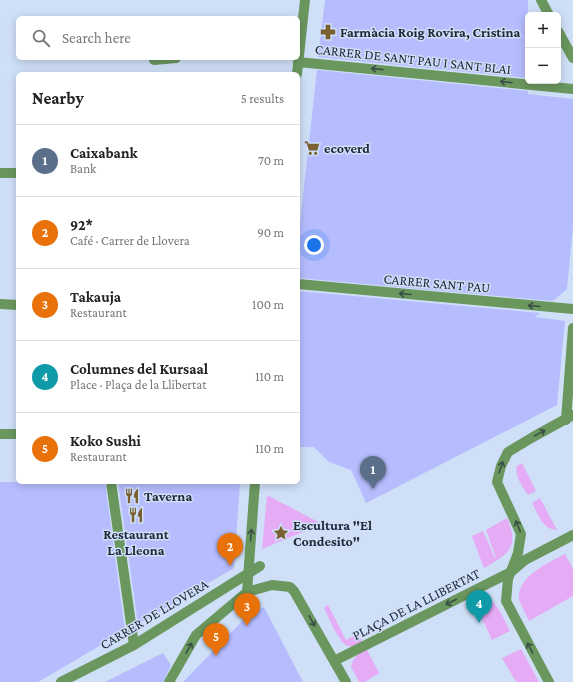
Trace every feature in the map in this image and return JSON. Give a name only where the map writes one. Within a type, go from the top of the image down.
[{"type":"street","points":[[300,44],[305,0]]},
{"type":"street","points":[[541,0],[547,12]]},
{"type":"street","points":[[561,36],[573,58]]},
{"type":"street","points":[[297,72],[298,62]]},
{"type":"street","name":"CARRER DE SANT PAU I SANT BLAI","points":[[298,62],[573,89]]},
{"type":"street","points":[[0,173],[16,173]]},
{"type":"street","name":"CARRER SANT PAU","points":[[300,284],[573,310]]},
{"type":"street","points":[[0,304],[16,304]]},
{"type":"street","points":[[549,682],[507,605],[506,588],[518,552],[521,534],[497,482],[501,466],[508,452],[569,418],[573,328]]},
{"type":"street","points":[[0,434],[16,434]]},
{"type":"street","points":[[110,484],[134,645]]},
{"type":"street","points":[[247,592],[255,484]]},
{"type":"street","name":"PLAÇA DE LA LLIBERTAT","points":[[334,661],[511,572],[525,560],[573,535]]},
{"type":"street","name":"CARRER DE LLOVERA","points":[[61,682],[134,645],[260,566]]},
{"type":"street","points":[[169,682],[196,635],[247,592],[272,586],[290,585],[346,682]]},
{"type":"shaded area","points":[[522,463],[536,491],[528,495],[516,470],[517,466]]},
{"type":"shaded area","points":[[267,495],[322,524],[262,549]]},
{"type":"shaded area","points":[[540,498],[557,530],[548,527],[539,517],[532,503]]},
{"type":"shaded area","points":[[507,518],[511,528],[512,543],[505,554],[484,568],[472,536],[483,531],[496,558],[486,530]]},
{"type":"shaded area","points":[[565,554],[573,569],[573,596],[529,621],[519,598],[523,583],[535,571]]},
{"type":"shaded area","points":[[479,595],[485,596],[494,603],[502,614],[510,631],[492,640],[472,597]]},
{"type":"shaded area","points":[[328,605],[346,640],[358,634],[363,643],[352,647],[348,646],[341,640],[324,608]]},
{"type":"shaded area","points":[[366,648],[379,673],[365,682],[359,682],[351,667],[358,654]]},
{"type":"shaded area","points":[[521,649],[539,682],[516,682],[502,658]]},
{"type":"building","points":[[325,0],[528,0],[528,12],[525,12],[525,78],[318,57]]},
{"type":"building","points":[[317,70],[528,91],[528,94],[573,99],[573,227],[567,289],[553,301],[300,278],[300,223]]},
{"type":"building","points":[[300,291],[540,313],[535,317],[565,321],[557,405],[366,503],[351,470],[329,462],[314,447],[300,447]]},
{"type":"building","points":[[0,482],[16,482],[16,484],[105,484],[125,631],[38,682],[0,682]]},
{"type":"building","points":[[118,484],[240,484],[234,568],[138,624]]},
{"type":"building","points":[[264,607],[303,682],[183,682],[246,617]]},
{"type":"building","points":[[163,653],[171,665],[163,682],[105,682]]},
{"type":"place","name":"Farmàcia Roig Rovira, Cristina","points":[[328,32]]},
{"type":"place","name":"ecoverd","points":[[312,148]]},
{"type":"place","name":"Caixabank","points":[[373,489]]},
{"type":"place","name":"Taverna","points":[[132,496]]},
{"type":"place","name":"Restaurant La Lleona","points":[[136,515]]},
{"type":"place","name":"Escultura \"El Condesito\"","points":[[281,533]]},
{"type":"place","name":"92*","points":[[230,566]]},
{"type":"place","name":"Columnes del Kursaal","points":[[479,623]]},
{"type":"place","name":"Takauja","points":[[247,626]]},
{"type":"place","name":"Koko Sushi","points":[[216,656]]}]
